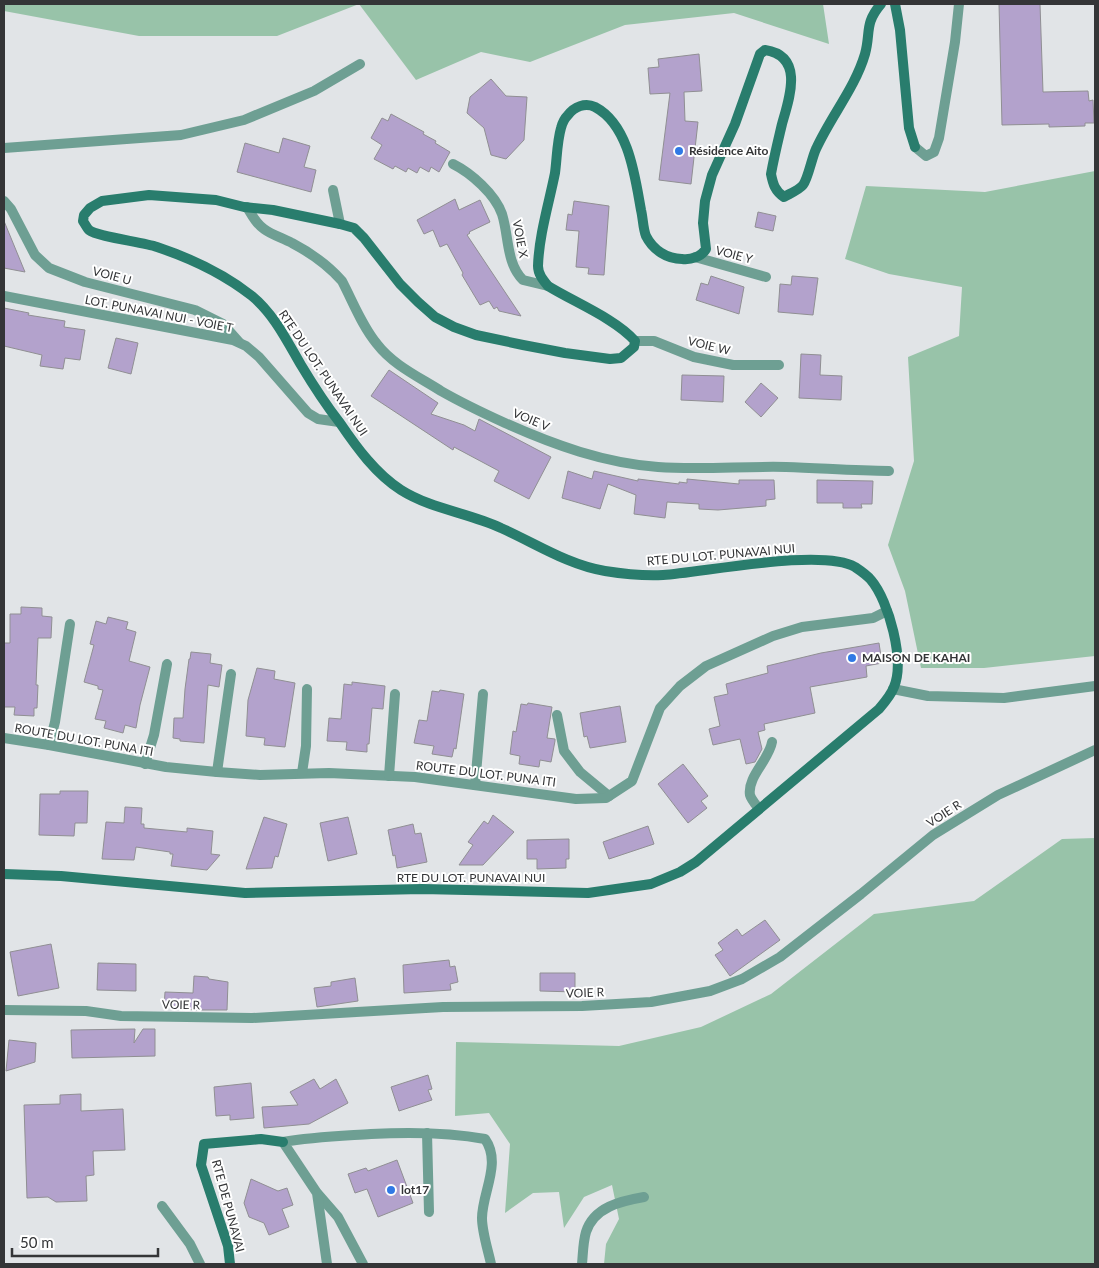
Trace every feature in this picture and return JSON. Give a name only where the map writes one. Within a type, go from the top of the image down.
[{"type":"main road","points":[[635,341],[618,325],[548,286],[542,279],[538,268],[540,245],[555,172],[561,127],[568,115],[576,108],[584,105],[593,106],[612,122],[625,144],[634,167],[646,236],[655,249],[668,257],[679,259],[695,258],[706,250],[703,223],[705,201],[712,176],[735,124],[760,54],[765,50],[774,51],[790,70],[792,77],[790,97],[771,174],[773,184],[784,197],[803,185],[816,150],[832,118],[853,84],[865,52],[872,14],[880,4]]},
{"type":"main road","points":[[895,4],[900,30],[909,128],[915,148]]},
{"type":"main road","name":"RTE DU LOT. PUNAVAI NUI","points":[[4,874],[61,876],[253,893],[422,889],[588,892],[651,884],[680,872],[706,854],[879,709],[893,689],[898,672],[896,636],[887,611],[872,581],[852,565],[821,560],[788,561],[661,575],[635,575],[602,571],[579,564],[501,528],[422,500],[401,490],[385,478],[370,462],[339,422],[270,314],[253,297],[203,266],[155,246],[98,234],[90,230],[83,221],[84,215],[90,208],[102,201],[150,195],[216,200],[340,224],[354,228],[400,284],[418,302],[435,317],[454,327],[476,335],[523,345],[610,359],[622,358],[630,353],[635,341]]},
{"type":"main road","name":"RTE DE PUNAVAI","points":[[230,1264],[228,1246],[201,1165],[204,1144],[260,1139],[283,1142]]},
{"type":"street","points":[[915,148],[926,156],[934,152],[939,138],[955,42],[958,4]]},
{"type":"street","points":[[4,148],[181,135],[244,120],[314,90],[360,64]]},
{"type":"street","name":"VOIE X","points":[[453,164],[463,169],[482,184],[501,212],[512,267],[520,278],[548,286]]},
{"type":"street","points":[[333,190],[340,224]]},
{"type":"street","name":"VOIE U","points":[[4,202],[11,209],[36,254],[48,268],[85,282],[195,310],[223,324],[239,343]]},
{"type":"street","name":"VOIE V","points":[[248,207],[257,222],[264,229],[319,258],[336,275],[342,282],[369,333],[383,352],[401,366],[462,403],[533,435],[611,460],[655,467],[787,467],[846,471],[889,471]]},
{"type":"street","name":"VOIE Y","points":[[695,258],[766,277]]},
{"type":"street","name":"LOT. PUNAVAI NUI - VOIE T","points":[[4,296],[232,340],[246,346],[259,357],[308,413],[318,419],[339,422]]},
{"type":"street","name":"VOIE W","points":[[635,341],[654,341],[694,357],[733,365],[779,365]]},
{"type":"street","name":"ROUTE DU LOT. PUNA ITI","points":[[4,738],[145,764],[217,772],[260,775],[302,774],[415,777],[576,798],[606,798],[632,781],[660,708],[680,686],[706,666],[773,636],[802,627],[873,618],[887,611]]},
{"type":"street","points":[[49,745],[55,722],[70,624]]},
{"type":"street","points":[[145,764],[154,735],[167,664]]},
{"type":"street","points":[[217,772],[231,674]]},
{"type":"street","points":[[893,689],[928,696],[1004,698],[1095,686]]},
{"type":"street","points":[[302,774],[306,746],[307,689]]},
{"type":"street","points":[[389,776],[395,694]]},
{"type":"street","points":[[475,785],[483,694]]},
{"type":"street","points":[[556,715],[564,751],[580,772],[609,796]]},
{"type":"street","points":[[759,809],[750,796],[751,785],[770,751],[772,742]]},
{"type":"street","name":"VOIE R","points":[[4,1010],[86,1011],[121,1016],[252,1018],[443,1007],[582,1006],[651,1002],[710,991],[742,979],[780,957],[934,835],[998,794],[1095,750]]},
{"type":"street","points":[[427,1133],[429,1212]]},
{"type":"street","points":[[363,1264],[338,1217],[317,1193],[283,1142],[331,1136],[427,1133],[467,1135],[485,1139],[490,1146],[492,1169],[482,1218],[491,1264]]},
{"type":"street","points":[[317,1193],[327,1264]]},
{"type":"street","points":[[582,1264],[586,1231],[594,1217],[612,1204],[644,1197]]},
{"type":"street","points":[[162,1206],[190,1244],[200,1264]]},
{"type":"green space","points":[[4,4],[359,4],[277,36],[139,36],[4,11]]},
{"type":"green space","points":[[359,4],[823,4],[829,44],[734,13],[625,25],[530,62],[481,52],[416,80]]},
{"type":"green space","points":[[1095,171],[1095,656],[984,668],[921,668],[905,591],[888,545],[914,461],[908,357],[959,336],[962,287],[889,274],[845,259],[866,186],[985,192]]},
{"type":"green space","points":[[1095,838],[1095,1264],[604,1264],[606,1244],[619,1219],[612,1185],[584,1197],[564,1228],[559,1192],[533,1193],[505,1213],[510,1144],[489,1113],[455,1116],[456,1042],[619,1046],[701,1027],[771,994],[874,914],[974,901],[1062,839]]},
{"type":"building","points":[[999,4],[1040,4],[1043,92],[1088,91],[1089,101],[1093,100],[1094,123],[1085,123],[1085,126],[1049,127],[1049,124],[1002,125]]},
{"type":"building","points":[[699,54],[702,91],[684,92],[685,121],[698,122],[691,184],[659,180],[670,93],[650,94],[648,68],[659,67],[658,59]]},
{"type":"building","points":[[491,79],[506,96],[527,97],[524,140],[506,159],[491,155],[484,128],[467,113],[470,97]]},
{"type":"building","points":[[391,114],[424,132],[423,134],[450,152],[439,172],[431,167],[429,172],[420,167],[417,173],[408,168],[406,172],[395,166],[393,169],[374,159],[382,145],[371,138],[382,118],[388,121]]},
{"type":"building","points":[[283,138],[310,146],[304,167],[316,170],[311,192],[237,172],[245,143],[279,153]]},
{"type":"building","points":[[455,199],[459,210],[480,200],[490,222],[469,232],[467,235],[521,316],[499,311],[497,307],[494,309],[489,301],[480,305],[462,275],[463,273],[447,244],[440,247],[433,230],[424,234],[417,220]]},
{"type":"building","points":[[574,201],[609,206],[604,275],[588,274],[589,268],[576,267],[579,231],[566,230],[568,214],[572,215]]},
{"type":"building","points":[[758,212],[776,216],[773,231],[755,227]]},
{"type":"building","points":[[4,221],[25,272],[4,268]]},
{"type":"building","points":[[711,276],[744,287],[739,314],[696,300],[701,283],[708,285]]},
{"type":"building","points":[[792,276],[818,278],[813,315],[778,312],[780,284],[791,285]]},
{"type":"building","points":[[4,308],[29,313],[28,315],[65,321],[64,327],[85,330],[80,360],[65,358],[63,369],[40,366],[42,355],[4,346]]},
{"type":"building","points":[[116,338],[138,343],[131,374],[108,368]]},
{"type":"building","points":[[801,354],[821,355],[820,375],[842,376],[841,400],[799,398]]},
{"type":"building","points":[[389,370],[438,403],[431,414],[464,425],[475,431],[479,419],[551,457],[529,499],[494,481],[499,471],[454,447],[453,450],[371,396]]},
{"type":"building","points":[[682,375],[724,376],[723,402],[681,400]]},
{"type":"building","points":[[761,383],[778,398],[761,417],[745,402]]},
{"type":"building","points":[[568,471],[592,479],[594,471],[638,481],[638,479],[679,484],[679,482],[687,483],[687,479],[739,484],[739,480],[774,480],[775,499],[766,500],[766,506],[718,510],[699,509],[699,504],[667,502],[665,518],[634,514],[636,495],[608,484],[600,509],[562,498]]},
{"type":"building","points":[[817,480],[873,481],[872,504],[861,504],[862,508],[843,508],[843,503],[817,503]]},
{"type":"building","points":[[21,607],[42,608],[42,616],[52,617],[51,638],[38,638],[37,708],[34,708],[34,716],[14,715],[15,707],[4,707],[4,643],[10,643],[10,614],[21,614]]},
{"type":"building","points":[[108,617],[128,622],[126,629],[136,632],[129,661],[150,667],[136,728],[125,725],[123,733],[104,728],[106,721],[95,719],[103,690],[98,689],[98,686],[84,682],[94,645],[90,644],[96,621],[106,624]]},
{"type":"building","points":[[879,643],[882,663],[866,666],[867,677],[810,687],[815,713],[764,724],[765,730],[758,732],[762,749],[755,762],[746,764],[740,739],[713,745],[709,729],[720,726],[714,697],[728,694],[726,684],[768,673],[767,666],[821,653]]},
{"type":"building","points":[[191,652],[211,654],[210,663],[222,665],[219,687],[208,685],[204,743],[180,741],[180,739],[173,738],[174,718],[183,718],[185,689]]},
{"type":"building","points":[[257,668],[275,671],[274,679],[295,683],[285,747],[264,745],[265,738],[246,736],[248,700]]},
{"type":"building","points":[[352,682],[385,686],[383,709],[372,708],[367,752],[346,750],[347,742],[327,741],[329,718],[341,719],[344,684],[352,685]]},
{"type":"building","points":[[440,690],[464,694],[456,749],[454,748],[452,757],[432,754],[434,746],[414,743],[419,720],[427,721],[432,691],[439,692]]},
{"type":"building","points":[[528,703],[552,707],[547,738],[555,739],[551,762],[540,760],[539,767],[519,764],[520,756],[510,754],[513,731],[516,732],[521,704],[527,705]]},
{"type":"building","points":[[620,706],[626,742],[590,748],[587,736],[584,737],[580,713]]},
{"type":"building","points":[[683,764],[708,796],[701,801],[707,808],[688,823],[658,784]]},
{"type":"building","points":[[60,791],[88,791],[87,823],[75,823],[74,836],[39,835],[40,794],[60,794]]},
{"type":"building","points":[[125,807],[142,808],[141,824],[144,824],[144,828],[187,832],[187,828],[213,831],[211,854],[220,855],[207,870],[171,866],[173,854],[170,854],[170,852],[136,847],[134,860],[102,859],[106,822],[124,823]]},
{"type":"building","points":[[493,815],[514,832],[483,865],[459,865],[473,845],[468,842],[484,821],[488,824]]},
{"type":"building","points":[[264,817],[287,824],[278,857],[275,856],[272,868],[246,869]]},
{"type":"building","points":[[348,817],[357,854],[328,861],[320,823]]},
{"type":"building","points":[[413,824],[415,834],[421,833],[427,862],[397,868],[388,830]]},
{"type":"building","points":[[648,826],[654,844],[609,859],[603,842]]},
{"type":"building","points":[[569,839],[569,859],[566,859],[566,868],[537,869],[537,859],[527,859],[527,840]]},
{"type":"building","points":[[765,920],[780,940],[730,976],[715,955],[723,950],[718,943],[737,929],[742,936]]},
{"type":"building","points":[[51,944],[59,988],[18,996],[10,952]]},
{"type":"building","points":[[449,960],[450,967],[455,966],[458,982],[450,984],[451,990],[404,993],[403,965]]},
{"type":"building","points":[[98,963],[136,964],[136,991],[97,990]]},
{"type":"building","points":[[540,973],[575,973],[575,992],[540,991]]},
{"type":"building","points":[[194,976],[228,982],[227,1010],[164,1007],[165,992],[193,993]]},
{"type":"building","points":[[355,978],[358,1001],[317,1007],[314,988],[331,986],[331,982]]},
{"type":"building","points":[[135,1029],[134,1043],[143,1029],[155,1029],[155,1056],[72,1058],[71,1030]]},
{"type":"building","points":[[9,1040],[36,1043],[35,1062],[6,1071]]},
{"type":"building","points":[[428,1075],[432,1089],[428,1090],[432,1100],[399,1111],[391,1087]]},
{"type":"building","points":[[314,1079],[320,1089],[336,1079],[348,1103],[309,1124],[264,1128],[262,1107],[298,1105],[290,1092]]},
{"type":"building","points":[[251,1083],[254,1118],[230,1120],[230,1115],[216,1116],[214,1087]]},
{"type":"building","points":[[81,1094],[81,1111],[123,1109],[125,1150],[93,1151],[94,1175],[86,1176],[87,1201],[56,1202],[48,1197],[27,1198],[24,1105],[60,1104],[60,1095]]},
{"type":"building","name":"lot17","points":[[397,1160],[413,1203],[378,1217],[367,1189],[355,1193],[348,1174],[366,1168],[368,1171]]},
{"type":"building","points":[[251,1179],[278,1191],[287,1188],[293,1205],[282,1209],[289,1227],[269,1235],[264,1223],[249,1217],[244,1203]]},
{"type":"place","name":"Résidence Aito","points":[[679,151]]},
{"type":"place","name":"MAISON DE KAHAI","points":[[852,658]]},
{"type":"place","name":"lot17","points":[[391,1190]]}]
